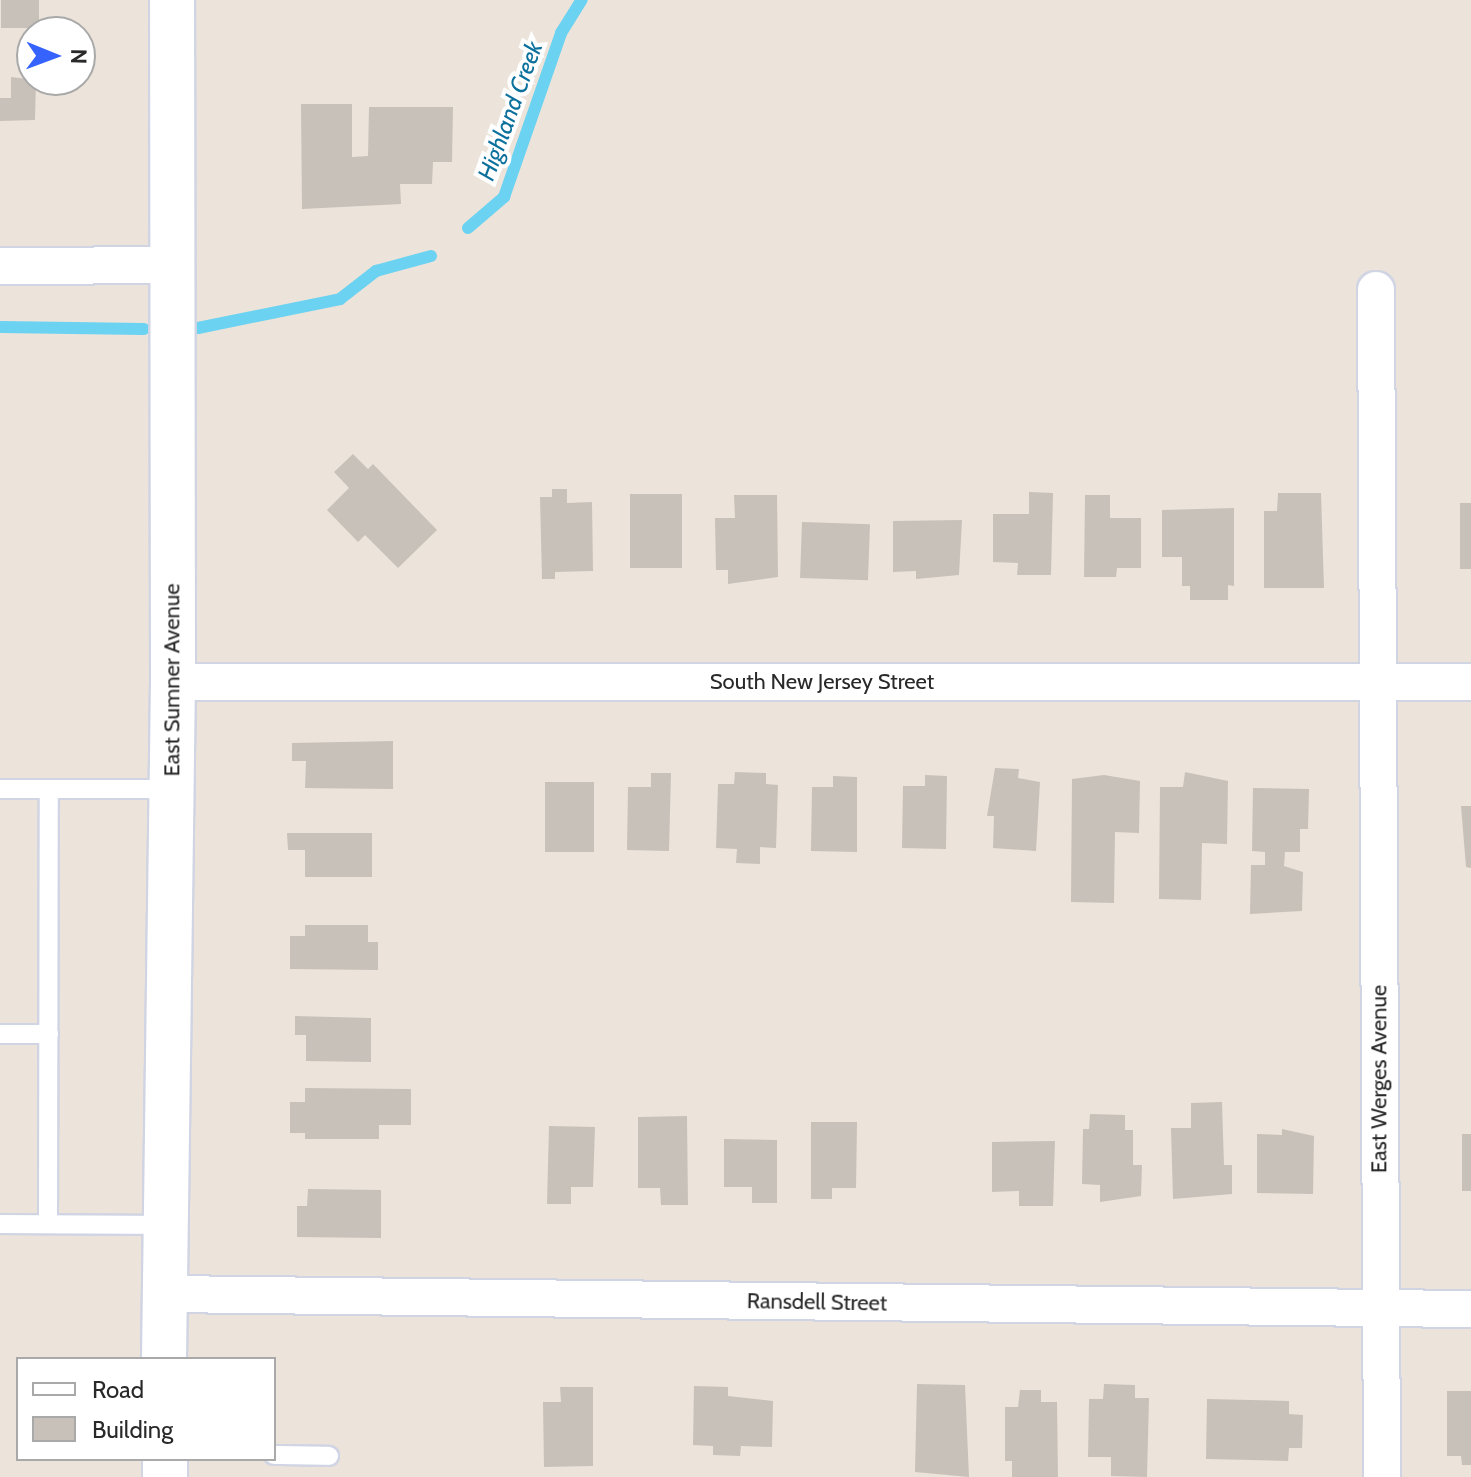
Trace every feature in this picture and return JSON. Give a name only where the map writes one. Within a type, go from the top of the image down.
[{"type":"street","name":"East Sumner Avenue","points":[[164,1357],[173,682],[172,0]]},
{"type":"street","points":[[0,266],[173,265]]},
{"type":"street","name":"East Werges Avenue","points":[[1376,290],[1381,682],[1379,1309],[1382,1477]]},
{"type":"street","name":"South New Jersey Street","points":[[173,682],[1471,682]]},
{"type":"street","name":"Ransdell Street","points":[[164,1294],[1471,1309]]},
{"type":"lane","points":[[0,789],[171,789]]},
{"type":"lane","points":[[48,1224],[49,789]]},
{"type":"lane","points":[[0,1034],[49,1034]]},
{"type":"lane","points":[[0,1224],[165,1225]]},
{"type":"lane","points":[[276,1455],[329,1456]]},
{"type":"building","points":[[1,0],[39,0],[39,16],[16,16],[16,28],[1,28]]},
{"type":"building","points":[[11,77],[16,78],[16,96],[36,96],[35,120],[0,121],[0,98],[11,98]]},
{"type":"building","points":[[301,104],[352,104],[352,157],[368,156],[369,107],[453,107],[452,162],[433,162],[432,184],[400,184],[401,204],[302,209]]},
{"type":"building","points":[[353,454],[368,469],[373,464],[437,530],[398,568],[365,535],[358,542],[327,510],[349,488],[334,472]]},
{"type":"building","points":[[552,489],[567,489],[567,503],[592,502],[593,571],[555,572],[555,579],[542,579],[540,497],[552,497]]},
{"type":"building","points":[[1029,492],[1053,493],[1051,575],[1017,575],[1018,563],[993,562],[993,514],[1029,514]]},
{"type":"building","points":[[1278,493],[1321,493],[1324,588],[1264,588],[1264,511],[1277,511]]},
{"type":"building","points":[[630,494],[682,494],[682,568],[630,568]]},
{"type":"building","points":[[734,495],[777,495],[778,577],[728,584],[728,570],[716,570],[715,518],[735,518]]},
{"type":"building","points":[[1085,495],[1110,495],[1110,518],[1141,518],[1141,568],[1117,568],[1116,577],[1084,577]]},
{"type":"building","points":[[1460,503],[1471,503],[1471,569],[1460,569]]},
{"type":"building","points":[[1234,508],[1234,586],[1228,585],[1228,600],[1190,600],[1190,586],[1182,586],[1182,557],[1162,557],[1162,510]]},
{"type":"building","points":[[962,520],[959,575],[916,579],[916,571],[893,572],[893,521]]},
{"type":"building","points":[[802,522],[870,524],[868,580],[800,578]]},
{"type":"building","points":[[393,741],[393,789],[305,788],[306,761],[292,761],[292,743]]},
{"type":"building","points":[[995,768],[1019,769],[1018,778],[1040,782],[1036,851],[993,848],[994,816],[987,816]]},
{"type":"building","points":[[735,772],[766,773],[766,784],[778,785],[776,848],[760,847],[760,864],[736,863],[737,849],[716,848],[718,784],[734,784]]},
{"type":"building","points":[[1185,772],[1228,781],[1227,844],[1202,843],[1201,900],[1159,899],[1160,787],[1183,787]]},
{"type":"building","points":[[651,773],[671,773],[669,851],[627,850],[628,787],[651,787]]},
{"type":"building","points":[[925,775],[947,776],[946,849],[902,848],[903,786],[925,786]]},
{"type":"building","points":[[1104,775],[1140,781],[1139,833],[1115,832],[1114,903],[1071,902],[1072,779]]},
{"type":"building","points":[[833,776],[857,777],[857,852],[811,851],[812,787],[833,787]]},
{"type":"building","points":[[545,782],[594,782],[594,852],[545,852]]},
{"type":"building","points":[[1253,788],[1309,789],[1308,829],[1300,829],[1300,852],[1285,852],[1284,866],[1303,872],[1302,911],[1250,914],[1251,865],[1265,865],[1265,852],[1252,851]]},
{"type":"building","points":[[1461,806],[1471,806],[1471,868],[1466,867]]},
{"type":"building","points":[[287,833],[372,833],[372,877],[305,877],[305,850],[288,850]]},
{"type":"building","points":[[305,925],[368,925],[368,942],[378,942],[378,970],[290,969],[290,936],[305,936]]},
{"type":"building","points":[[295,1016],[371,1018],[371,1062],[306,1061],[306,1035],[295,1035]]},
{"type":"building","points":[[305,1088],[411,1089],[411,1125],[379,1125],[379,1139],[305,1139],[305,1133],[290,1133],[290,1102],[305,1102]]},
{"type":"building","points":[[1222,1102],[1224,1165],[1232,1165],[1232,1194],[1173,1199],[1171,1128],[1191,1128],[1191,1103]]},
{"type":"building","points":[[1090,1114],[1125,1115],[1125,1130],[1133,1130],[1133,1165],[1142,1165],[1141,1196],[1100,1202],[1100,1185],[1082,1184],[1083,1129],[1089,1129]]},
{"type":"building","points":[[687,1116],[688,1205],[661,1205],[660,1188],[638,1188],[638,1117]]},
{"type":"building","points":[[811,1122],[857,1122],[856,1188],[832,1188],[832,1199],[811,1199]]},
{"type":"building","points":[[549,1126],[595,1127],[593,1187],[571,1187],[571,1204],[547,1204]]},
{"type":"building","points":[[1282,1129],[1314,1136],[1313,1194],[1257,1193],[1257,1134],[1282,1135]]},
{"type":"building","points":[[1462,1134],[1471,1134],[1471,1191],[1462,1191]]},
{"type":"building","points":[[724,1139],[777,1140],[777,1203],[752,1203],[752,1187],[724,1187]]},
{"type":"building","points":[[1055,1141],[1053,1206],[1019,1206],[1019,1191],[992,1192],[992,1142]]},
{"type":"building","points":[[308,1189],[381,1190],[381,1238],[297,1237],[297,1206],[307,1206]]},
{"type":"building","points":[[917,1384],[965,1385],[969,1477],[915,1472]]},
{"type":"building","points":[[1104,1384],[1135,1385],[1135,1398],[1149,1398],[1147,1477],[1111,1476],[1111,1457],[1088,1457],[1089,1399],[1103,1399]]},
{"type":"building","points":[[694,1386],[728,1387],[728,1396],[773,1401],[772,1447],[741,1446],[740,1456],[713,1455],[713,1446],[693,1445]]},
{"type":"building","points":[[560,1387],[593,1387],[593,1466],[544,1467],[543,1402],[561,1402]]},
{"type":"building","points":[[1020,1390],[1041,1390],[1041,1402],[1057,1402],[1058,1477],[1012,1477],[1012,1461],[1005,1461],[1005,1407],[1018,1407]]},
{"type":"building","points":[[1447,1391],[1471,1391],[1471,1465],[1462,1465],[1461,1456],[1447,1456]]},
{"type":"building","points":[[1207,1399],[1289,1401],[1289,1414],[1303,1415],[1302,1448],[1289,1448],[1288,1461],[1206,1459]]},
{"type":"waterway","name":"Highland Creek","points":[[468,228],[504,197],[561,33],[582,0]]},
{"type":"waterway","name":"Highland Creek","points":[[198,328],[340,299],[376,271],[431,256]]},
{"type":"waterway","name":"Highland Creek","points":[[0,327],[144,329]]}]
